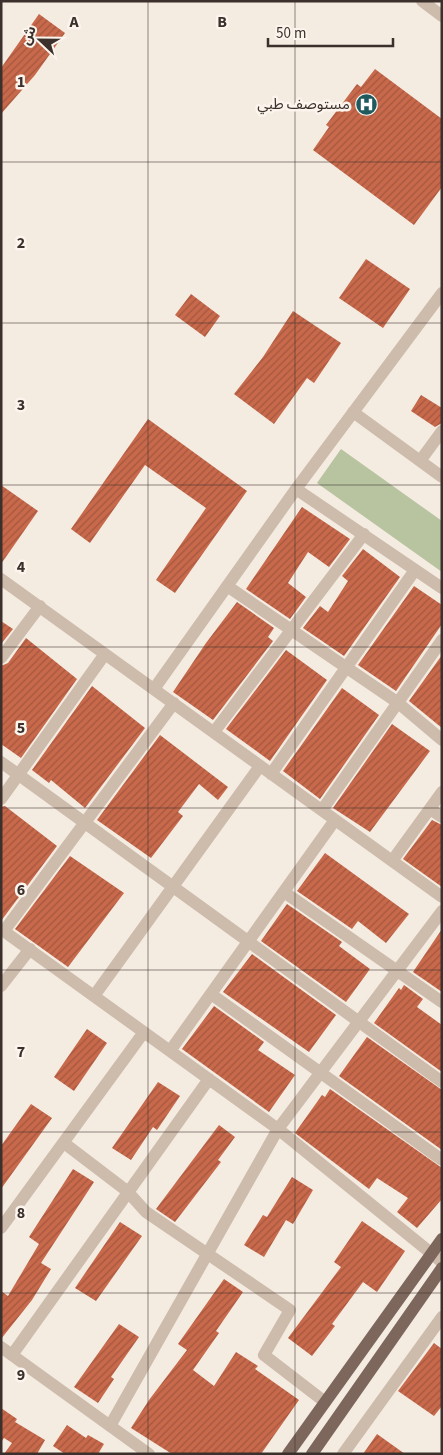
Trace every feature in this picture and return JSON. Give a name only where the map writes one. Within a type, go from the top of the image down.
[{"type":"main road","points":[[288,1454],[442,1239]]},
{"type":"main road","points":[[312,1454],[442,1268]]},
{"type":"street","points":[[422,1],[442,16]]},
{"type":"street","points":[[154,689],[296,488],[442,293]]},
{"type":"street","points":[[353,412],[442,477]]},
{"type":"street","points":[[420,461],[442,431]]},
{"type":"street","points":[[296,488],[442,588]]},
{"type":"street","points":[[214,732],[364,534]]},
{"type":"street","points":[[271,774],[415,570]]},
{"type":"street","points":[[1,578],[442,898]]},
{"type":"street","points":[[227,586],[346,666],[396,702],[442,740]]},
{"type":"street","points":[[1,658],[40,606]]},
{"type":"street","points":[[322,810],[396,702],[442,640]]},
{"type":"street","points":[[1,799],[105,654]]},
{"type":"street","points":[[174,703],[3,930],[278,1129],[442,1262]]},
{"type":"street","points":[[1,762],[442,1082]]},
{"type":"street","points":[[94,996],[260,766]]},
{"type":"street","points":[[392,861],[442,792]]},
{"type":"street","points":[[430,809],[442,817]]},
{"type":"street","points":[[170,1051],[335,820]]},
{"type":"street","points":[[284,892],[442,1002]]},
{"type":"street","points":[[110,1426],[278,1129],[442,911]]},
{"type":"street","points":[[1,986],[30,949]]},
{"type":"street","points":[[211,994],[442,1160]]},
{"type":"street","points":[[1,1228],[144,1032]]},
{"type":"street","points":[[12,1355],[127,1191],[209,1079]]},
{"type":"street","points":[[64,1143],[127,1191],[146,1212],[290,1310],[264,1355],[325,1402]]},
{"type":"street","points":[[347,1452],[442,1317]]},
{"type":"street","points":[[1,1347],[149,1454]]},
{"type":"green space","points":[[341,449],[442,521],[442,572],[317,483]]},
{"type":"building","points":[[39,14],[65,33],[35,75],[1,114],[1,68]]},
{"type":"building","points":[[375,69],[442,119],[442,187],[414,225],[313,150],[329,127],[326,125],[357,84],[361,87]]},
{"type":"building","points":[[366,259],[410,289],[383,328],[339,298]]},
{"type":"building","points":[[191,294],[220,316],[205,337],[175,315]]},
{"type":"building","points":[[293,311],[341,343],[314,383],[307,378],[274,424],[234,394],[263,357]]},
{"type":"building","points":[[421,395],[442,408],[442,423],[435,427],[411,411]]},
{"type":"building","points":[[148,419],[247,491],[175,593],[156,580],[206,508],[145,465],[90,543],[71,529]]},
{"type":"building","points":[[1,485],[38,511],[1,564]]},
{"type":"building","points":[[302,507],[350,539],[329,567],[308,552],[288,583],[306,597],[290,619],[246,589]]},
{"type":"building","points":[[363,549],[400,577],[344,656],[303,628],[320,606],[328,612],[348,581],[342,576]]},
{"type":"building","points":[[414,586],[442,605],[442,624],[396,691],[358,665]]},
{"type":"building","points":[[237,602],[274,628],[268,637],[273,641],[213,720],[173,692],[206,643]]},
{"type":"building","points":[[1,621],[13,629],[1,644]]},
{"type":"building","points":[[26,638],[77,679],[21,758],[1,744],[1,666],[8,663]]},
{"type":"building","points":[[286,650],[327,680],[270,761],[226,729]]},
{"type":"building","points":[[442,655],[442,728],[409,701]]},
{"type":"building","points":[[92,686],[145,728],[85,808],[51,780],[49,783],[32,770]]},
{"type":"building","points":[[342,688],[379,715],[320,799],[283,771]]},
{"type":"building","points":[[392,724],[430,751],[370,832],[333,808]]},
{"type":"building","points":[[160,735],[228,787],[218,800],[199,784],[178,812],[183,816],[151,858],[97,820]]},
{"type":"building","points":[[5,806],[57,846],[1,921],[1,807]]},
{"type":"building","points":[[432,820],[442,825],[442,887],[403,859]]},
{"type":"building","points":[[325,853],[409,914],[386,943],[358,921],[352,929],[297,891]]},
{"type":"building","points":[[70,856],[124,893],[68,967],[15,929]]},
{"type":"building","points":[[287,904],[342,942],[339,946],[370,969],[346,1002],[261,941]]},
{"type":"building","points":[[442,929],[442,992],[413,972]]},
{"type":"building","points":[[252,954],[336,1015],[309,1052],[223,992]]},
{"type":"building","points":[[404,985],[423,999],[417,1007],[442,1025],[442,1072],[374,1023],[399,988],[401,990]]},
{"type":"building","points":[[214,1006],[264,1042],[258,1050],[295,1075],[269,1112],[182,1049]]},
{"type":"building","points":[[87,1029],[107,1043],[74,1091],[54,1077]]},
{"type":"building","points":[[367,1037],[442,1090],[442,1150],[339,1076]]},
{"type":"building","points":[[158,1082],[180,1096],[157,1130],[153,1127],[131,1160],[112,1148]]},
{"type":"building","points":[[330,1089],[442,1168],[442,1199],[417,1228],[397,1212],[408,1198],[377,1178],[369,1189],[295,1133],[322,1095],[325,1097]]},
{"type":"building","points":[[31,1104],[52,1118],[1,1189],[1,1146]]},
{"type":"building","points":[[219,1125],[235,1137],[218,1160],[221,1162],[175,1222],[156,1209]]},
{"type":"building","points":[[73,1169],[94,1182],[41,1263],[51,1269],[32,1300],[1,1339],[1,1291],[8,1296],[39,1244],[29,1237]]},
{"type":"building","points":[[292,1177],[313,1190],[293,1224],[286,1220],[264,1257],[244,1245],[263,1215],[267,1217]]},
{"type":"building","points":[[362,1221],[405,1251],[377,1292],[363,1282],[332,1324],[335,1326],[312,1356],[288,1338],[341,1267],[334,1262]]},
{"type":"building","points":[[120,1222],[142,1236],[96,1301],[75,1288]]},
{"type":"building","points":[[224,1279],[243,1292],[216,1331],[219,1333],[193,1370],[214,1386],[236,1352],[258,1366],[255,1369],[299,1400],[261,1454],[172,1454],[131,1428],[149,1400],[187,1350],[178,1344]]},
{"type":"building","points":[[119,1324],[139,1337],[111,1377],[114,1379],[98,1403],[74,1387]]},
{"type":"building","points":[[434,1343],[442,1349],[442,1406],[434,1416],[398,1391]]},
{"type":"building","points":[[1,1408],[17,1419],[15,1422],[45,1440],[37,1454],[4,1454],[12,1443],[4,1438],[1,1442]]},
{"type":"building","points":[[67,1425],[86,1438],[88,1435],[104,1444],[98,1454],[65,1454],[53,1446]]},
{"type":"building","points":[[377,1434],[405,1454],[363,1454]]},
{"type":"place","name":"مستوصف طبي","points":[[366,104]]}]
